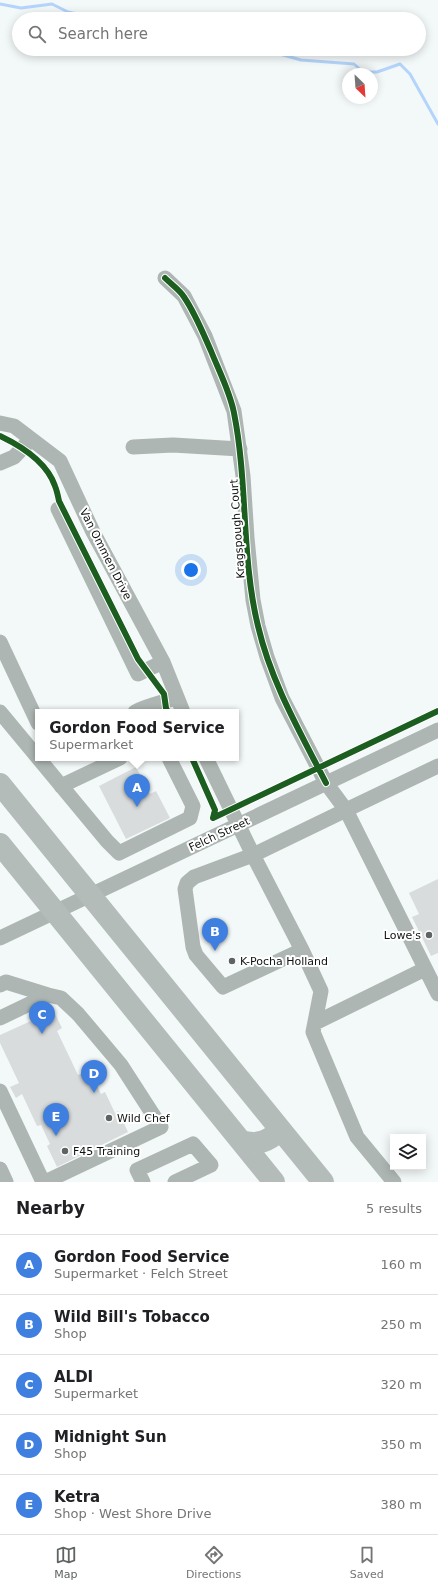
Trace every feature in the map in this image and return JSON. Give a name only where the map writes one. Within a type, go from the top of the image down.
[{"type":"highway","points":[[0,784],[323,1182]]},
{"type":"highway","points":[[0,844],[274,1182]]},
{"type":"highway","points":[[241,1141],[256,1144],[270,1139],[281,1130]]},
{"type":"street","name":"Kragspough Court","points":[[165,278],[184,296],[205,336],[234,411],[240,449],[250,577],[258,626],[267,657],[282,698],[326,783],[346,810],[438,994]]},
{"type":"street","name":"Van Ommen Drive","points":[[0,423],[14,426],[60,461],[93,532],[163,662],[182,709]]},
{"type":"street","points":[[0,463],[14,457],[31,439]]},
{"type":"street","points":[[133,447],[173,445],[240,449]]},
{"type":"street","points":[[58,509],[138,674],[163,662]]},
{"type":"street","points":[[0,642],[35,717]]},
{"type":"street","points":[[145,709],[176,697]]},
{"type":"street","points":[[0,712],[35,753]]},
{"type":"street","name":"Felch Street","points":[[0,938],[438,730]]},
{"type":"street","points":[[41,761],[107,841],[119,853],[190,818],[193,806],[170,761]]},
{"type":"street","points":[[61,786],[114,761]]},
{"type":"street","points":[[207,761],[321,991],[313,1032],[357,1137],[394,1182]]},
{"type":"street","points":[[302,950],[223,987],[196,955],[193,947],[184,889],[194,877],[253,855],[438,766]]},
{"type":"street","points":[[315,1023],[425,969]]},
{"type":"street","points":[[0,985],[6,982],[61,998],[78,1014],[121,1066],[161,1127],[44,1182],[0,1091]]},
{"type":"street","points":[[0,1018],[48,995]]},
{"type":"street","points":[[143,1182],[137,1170],[194,1144],[211,1165],[175,1182]]},
{"type":"street","points":[[0,1169],[6,1182]]},
{"type":"building","points":[[136,767],[150,794],[156,791],[170,818],[126,839],[99,786]]},
{"type":"building","name":"Lowe's","points":[[438,879],[438,953],[431,956],[412,917],[419,914],[409,893]]},
{"type":"building","points":[[51,1006],[62,1028],[57,1031],[78,1075],[86,1072],[87,1075],[91,1073],[101,1094],[105,1092],[115,1113],[118,1111],[128,1132],[57,1167],[47,1146],[50,1144],[41,1125],[37,1126],[22,1094],[16,1098],[10,1087],[19,1083],[0,1043],[0,1035],[31,1021],[29,1017]]},
{"type":"waterway","points":[[0,4],[21,8],[52,4],[68,12]]},
{"type":"waterway","points":[[287,56],[301,60],[354,64],[363,72],[377,72],[400,64],[410,74],[438,124]]},
{"type":"cycle path","points":[[165,278],[180,292],[192,310],[199,323],[230,397],[238,439],[249,573],[258,626],[270,667],[278,687],[296,726],[326,783]]},
{"type":"cycle path","points":[[0,436],[25,450],[40,463],[51,478],[56,488],[59,501],[138,659],[164,694],[166,709]]},
{"type":"cycle path","points":[[193,761],[215,810],[213,818],[438,711]]},
{"type":"place","name":"Gordon Food Service","points":[[137,807]]},
{"type":"place","name":"Lowe's","points":[[429,935]]},
{"type":"place","name":"Wild Bill's Tobacco","points":[[215,951]]},
{"type":"place","name":"K-Pocha Holland","points":[[232,961]]},
{"type":"place","name":"ALDI","points":[[42,1034]]},
{"type":"place","name":"Midnight Sun","points":[[94,1093]]},
{"type":"place","name":"Wild Chef","points":[[109,1118]]},
{"type":"place","name":"Ketra","points":[[56,1136]]},
{"type":"place","name":"F45 Training","points":[[65,1151]]}]
